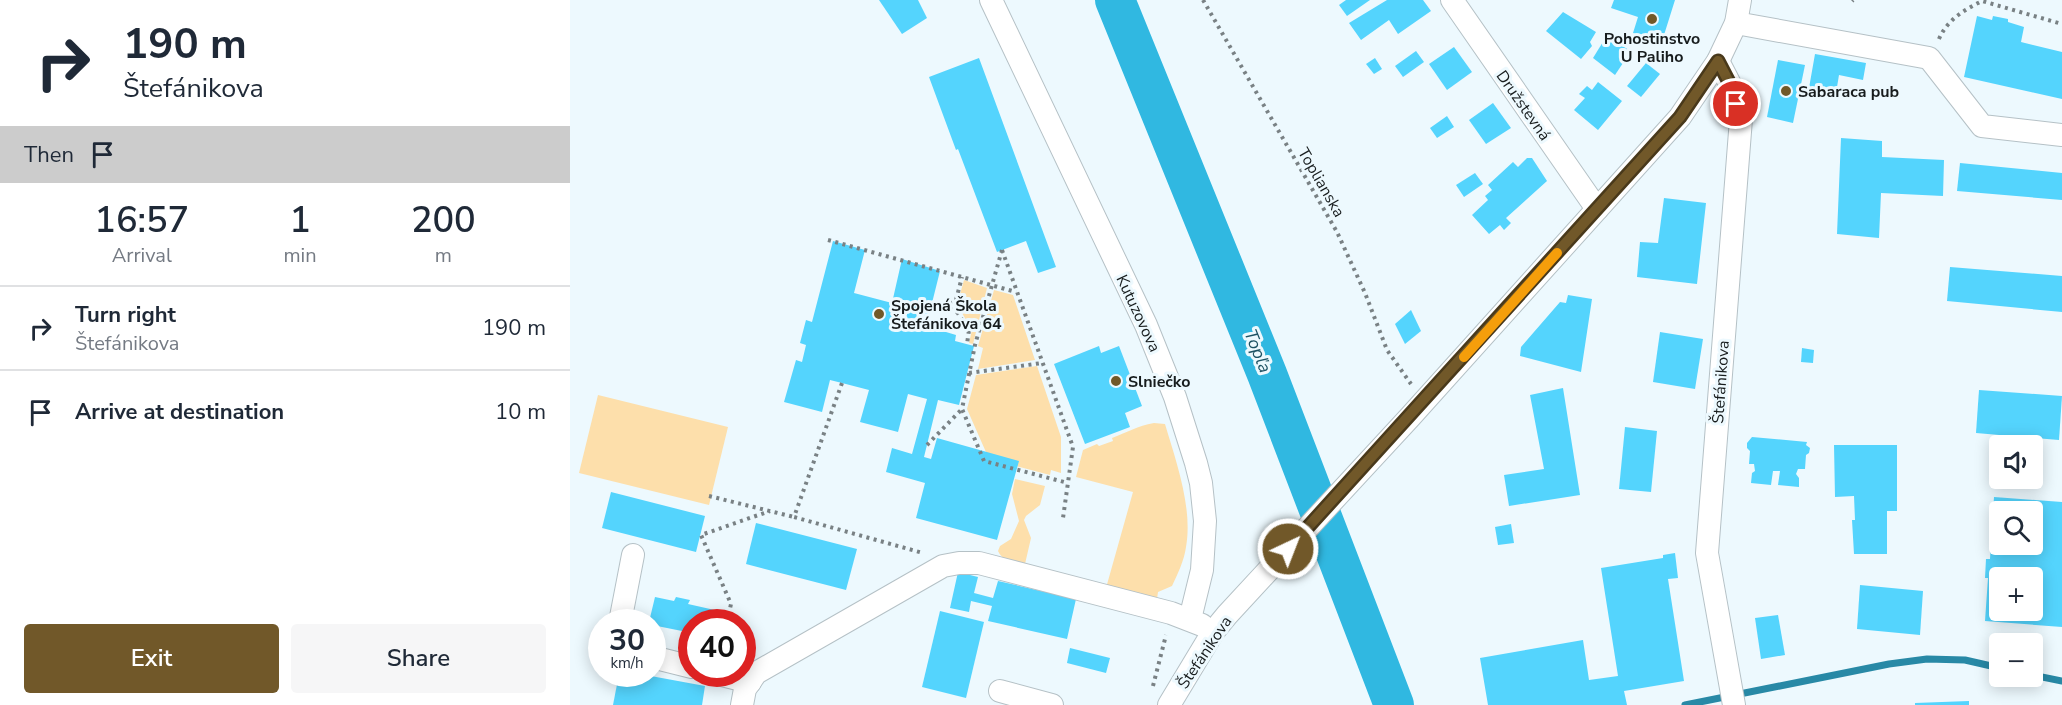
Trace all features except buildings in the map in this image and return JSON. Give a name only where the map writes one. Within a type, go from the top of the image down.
[{"type":"street","name":"Kutuzovova","points":[[991,0],[1146,325],[1175,397],[1189,441],[1201,483],[1205,521],[1202,570],[1179,622]]},
{"type":"street","name":"Družstevná","points":[[1452,0],[1597,209]]},
{"type":"street","name":"Štefánikova","points":[[1169,705],[1220,624],[1680,117],[1718,61],[1736,23],[1740,0]]},
{"type":"street","points":[[1736,23],[1929,58],[1982,126],[2062,135]]},
{"type":"street","name":"Štefánikova","points":[[1718,61],[1732,88],[1741,119],[1707,553],[1734,705]]},
{"type":"street","points":[[623,609],[633,555]]},
{"type":"street","points":[[756,673],[943,566],[958,563],[979,563],[1171,612],[1179,622],[1220,624]]},
{"type":"street","points":[[742,705],[746,687]]},
{"type":"street","points":[[1000,691],[1052,705]]},
{"type":"path","name":"Toplianska","points":[[1203,0],[1337,232],[1387,350],[1409,382]]},
{"type":"path","points":[[1941,49],[1939,39],[1944,30],[1965,9],[1982,1],[2062,24]]},
{"type":"path","points":[[828,240],[1017,292]]},
{"type":"path","points":[[927,446],[962,409],[969,373],[1002,250],[1073,447],[1064,518]]},
{"type":"path","points":[[956,300],[962,277]]},
{"type":"path","points":[[956,300],[950,302],[949,307],[957,312],[969,330],[967,344]]},
{"type":"path","points":[[956,300],[961,304],[961,309],[957,312]]},
{"type":"path","points":[[969,373],[1042,363]]},
{"type":"path","points":[[794,518],[842,383]]},
{"type":"path","points":[[962,409],[984,461],[1068,483]]},
{"type":"path","points":[[709,496],[958,563]]},
{"type":"path","points":[[730,609],[731,604],[700,535],[770,511]]},
{"type":"path","points":[[1148,695],[1179,622]]},
{"type":"shaded area","points":[[964,280],[987,288],[973,344],[969,343],[972,330],[962,313],[965,304],[959,298]]},
{"type":"shaded area","points":[[994,290],[1013,295],[1035,360],[978,369],[983,348],[978,346]]},
{"type":"shaded area","points":[[1037,366],[1061,437],[1061,473],[1051,470],[1050,475],[989,459],[967,409],[976,375]]},
{"type":"shaded area","points":[[598,395],[728,427],[709,505],[579,473]]},
{"type":"shaded area","points":[[1154,423],[1165,424],[1182,485],[1188,532],[1185,552],[1172,586],[1158,592],[1157,599],[1106,588],[1133,492],[1076,477],[1083,450],[1113,441],[1112,438],[1137,427]]},
{"type":"shaded area","points":[[1015,479],[1045,486],[1040,505],[1024,520],[1031,538],[1025,564],[1006,559],[998,551],[1000,546],[1011,539],[1019,521],[1012,494]]},
{"type":"waterway","name":"Topľa","points":[[1115,0],[1267,374],[1394,705]]},
{"type":"waterway","points":[[1685,705],[1889,664],[1927,659],[1965,660],[1989,665]]},
{"type":"waterway","points":[[2043,677],[2062,681]]},
{"type":"slow traffic","points":[[1464,357],[1557,253]]},
{"type":"place","name":"Pohostinstvo U Paliho","points":[[1652,19]]},
{"type":"place","name":"Sabaraca pub","points":[[1786,91]]},
{"type":"place","name":"Spojená Škola Štefánikova 64","points":[[879,314]]},
{"type":"place","name":"Slniečko","points":[[1116,381]]},
{"type":"route","points":[[1288,549],[1680,117],[1718,61],[1732,88],[1736,104]]}]
